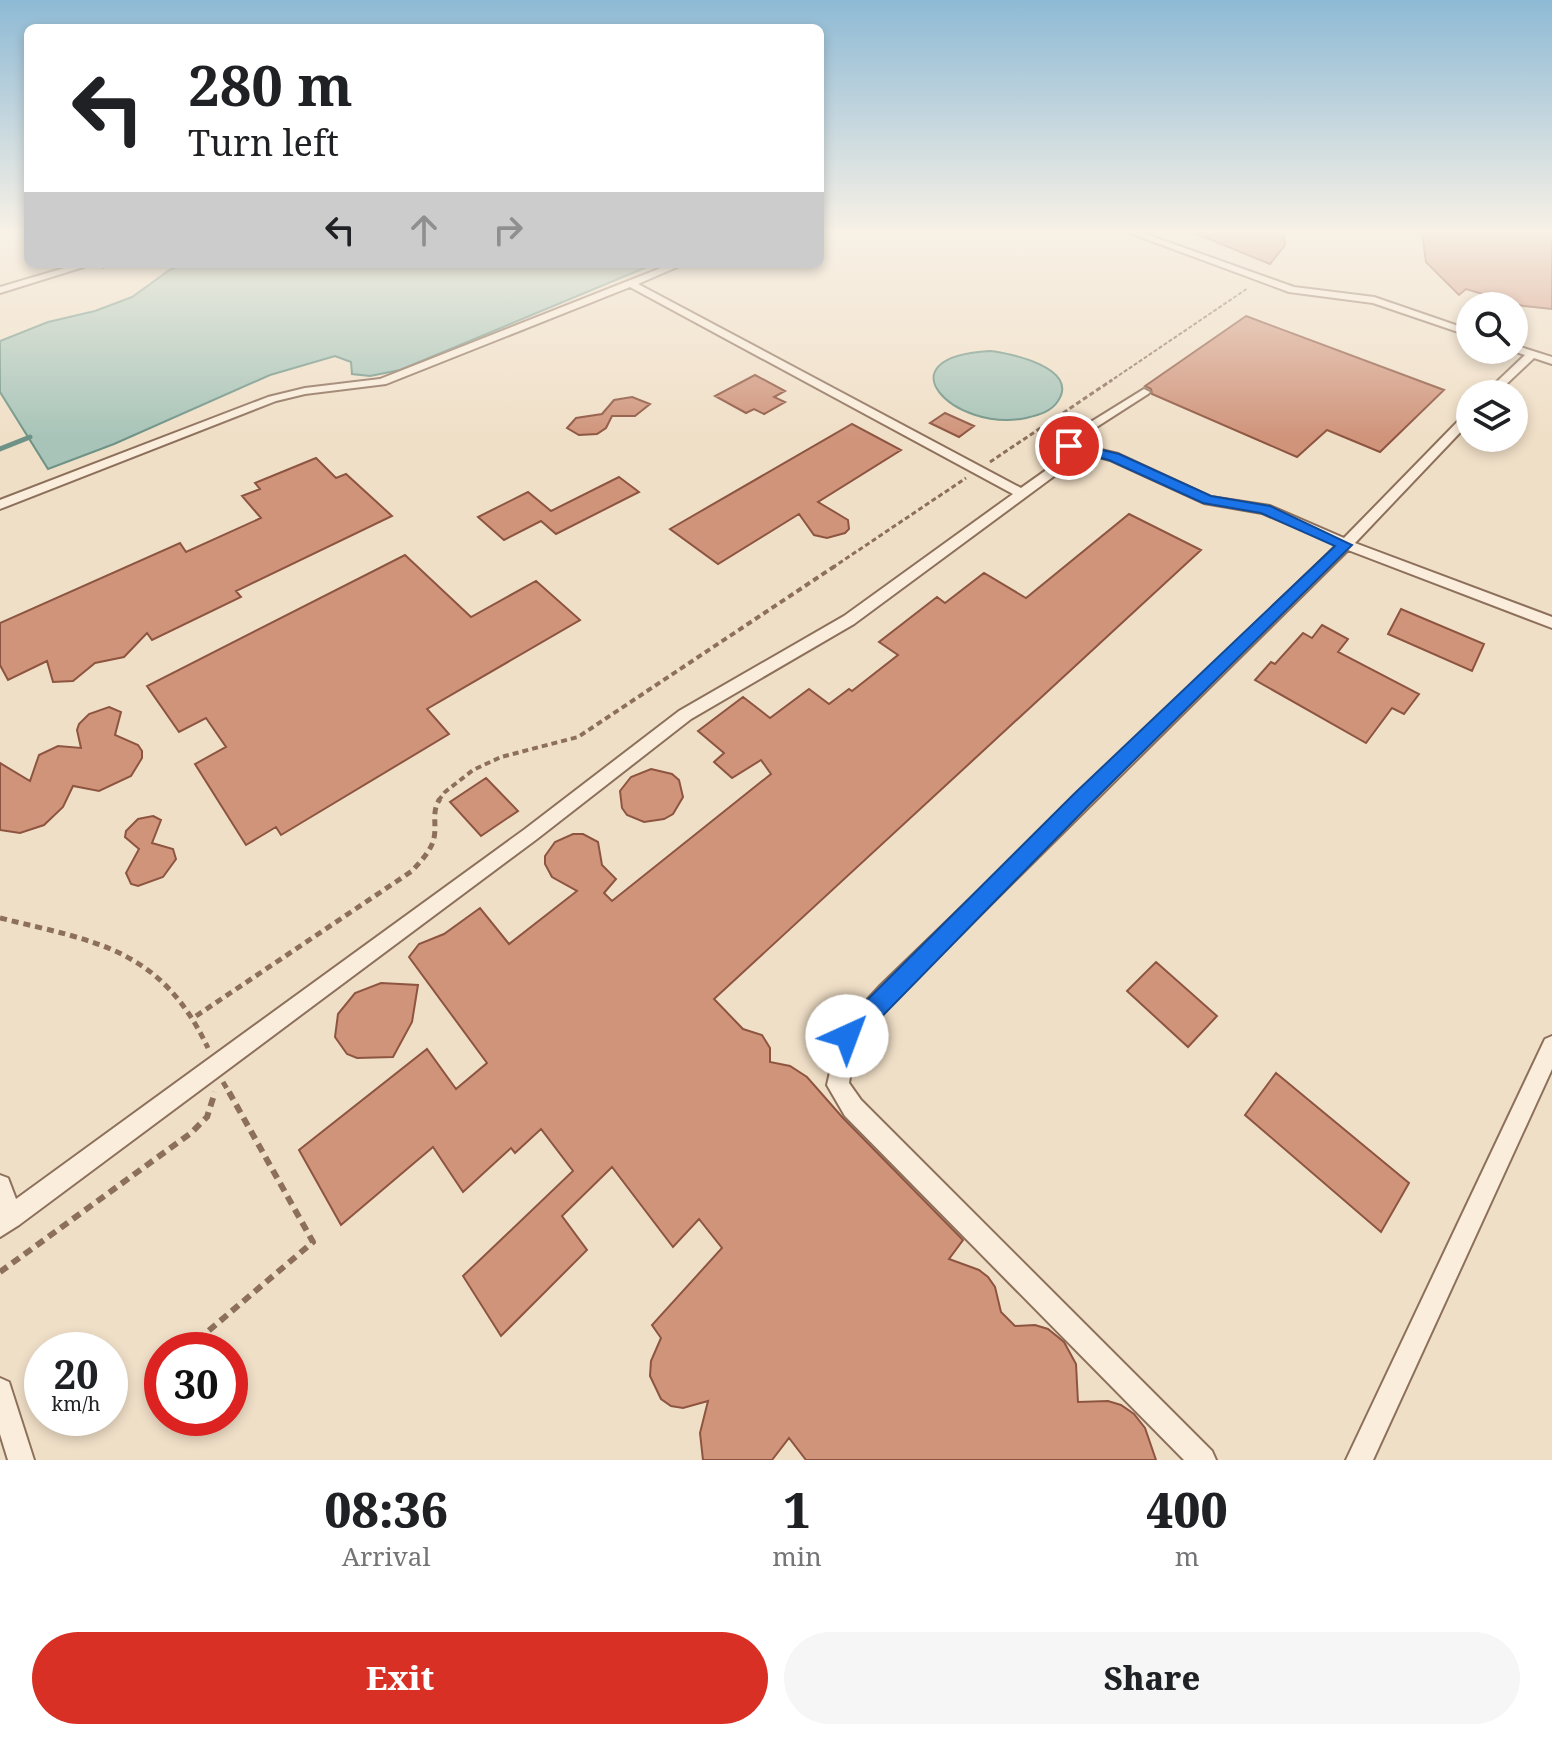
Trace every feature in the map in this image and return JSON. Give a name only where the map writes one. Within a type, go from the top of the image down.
[{"type":"street","points":[[0,505],[272,399],[305,391],[382,382],[591,300]]},
{"type":"street","points":[[662,300],[1022,494]]},
{"type":"street","points":[[1374,300],[1456,328]]},
{"type":"street","points":[[1528,353],[1552,361]]},
{"type":"street","points":[[1505,380],[1532,354]]},
{"type":"street","points":[[0,1186],[6,1221],[531,834],[685,715],[849,620],[1022,494],[1057,468],[1077,435],[1144,392]]},
{"type":"street","points":[[1203,1460],[853,1108],[838,1085],[841,1057],[847,1036],[886,994],[1345,545],[1456,430]]},
{"type":"street","points":[[1069,446],[1114,457],[1208,500],[1265,509],[1345,545],[1552,623]]},
{"type":"street","points":[[1359,1460],[1552,1046]]},
{"type":"street","points":[[0,1391],[21,1460]]},
{"type":"path","points":[[196,1016],[412,871],[426,855],[434,838],[435,806],[445,792],[473,770],[501,757],[578,737],[1230,300]]},
{"type":"path","points":[[0,918],[100,943],[136,961],[163,980],[196,1016],[216,1068],[313,1242],[207,1332]]},
{"type":"path","points":[[0,1272],[191,1133],[207,1117],[216,1087],[216,1068]]},
{"type":"shaded area","points":[[124,300],[567,300],[400,370],[370,376],[352,374],[351,362],[335,356],[270,375],[114,444],[48,469],[0,392],[0,341],[48,322],[95,311]]},
{"type":"shaded area","points":[[990,351],[1026,359],[1051,371],[1062,389],[1055,405],[1031,417],[999,420],[974,415],[954,405],[939,392],[934,379],[939,366],[957,356]]},
{"type":"building","points":[[1528,300],[1552,300],[1552,309],[1528,307]]},
{"type":"building","points":[[1246,316],[1444,390],[1380,452],[1327,430],[1297,457],[1152,394],[1151,389],[1145,386]]},
{"type":"building","points":[[755,375],[785,391],[774,397],[785,402],[764,414],[754,409],[746,413],[715,396]]},
{"type":"building","points":[[632,397],[650,404],[635,416],[612,416],[606,428],[597,434],[579,435],[567,428],[576,418],[602,414],[614,400]]},
{"type":"building","points":[[945,413],[974,426],[959,437],[930,423]]},
{"type":"building","points":[[852,424],[901,450],[818,502],[848,520],[849,529],[845,533],[827,538],[814,535],[799,514],[718,564],[670,529]]},
{"type":"building","points":[[316,458],[336,478],[346,474],[392,516],[236,591],[241,597],[152,640],[147,633],[124,657],[95,663],[73,681],[53,682],[47,661],[8,680],[0,665],[0,623],[180,543],[186,552],[261,518],[242,496],[260,489],[255,483]]},
{"type":"building","points":[[619,477],[639,492],[556,534],[541,521],[504,540],[478,517],[528,492],[551,511]]},
{"type":"building","points":[[1129,514],[1201,550],[714,999],[743,1029],[762,1035],[770,1048],[770,1062],[790,1066],[807,1077],[963,1240],[949,1259],[979,1270],[988,1277],[995,1287],[1001,1312],[1015,1326],[1035,1325],[1048,1329],[1064,1342],[1076,1364],[1078,1402],[1108,1401],[1134,1414],[1145,1428],[1156,1460],[806,1460],[789,1438],[772,1460],[703,1460],[700,1433],[708,1401],[683,1408],[671,1406],[661,1399],[650,1376],[651,1361],[661,1338],[652,1325],[722,1248],[699,1219],[673,1247],[612,1167],[562,1216],[587,1250],[501,1336],[463,1276],[573,1171],[541,1129],[515,1153],[511,1148],[463,1192],[433,1147],[341,1225],[299,1150],[427,1049],[456,1089],[487,1063],[409,957],[419,944],[444,934],[480,908],[509,944],[577,891],[552,877],[545,864],[545,856],[555,842],[573,834],[583,834],[598,842],[602,865],[616,879],[604,893],[612,901],[771,774],[761,760],[732,778],[714,762],[724,753],[698,731],[743,697],[770,718],[809,689],[829,704],[849,689],[852,691],[898,655],[879,642],[937,597],[945,603],[984,573],[1026,598]]},
{"type":"building","points":[[405,555],[471,617],[536,581],[580,620],[427,709],[449,734],[281,835],[276,827],[246,845],[195,764],[226,747],[206,718],[179,732],[147,686]]},
{"type":"building","points":[[1401,609],[1484,644],[1472,671],[1388,634]]},
{"type":"building","points":[[1322,625],[1348,639],[1338,652],[1419,694],[1404,714],[1392,708],[1366,743],[1255,680],[1271,662],[1275,664],[1303,633],[1312,638]]},
{"type":"building","points":[[109,707],[121,712],[115,735],[138,745],[142,751],[142,758],[131,776],[99,791],[73,786],[63,807],[44,825],[20,833],[0,830],[0,763],[30,781],[39,755],[58,746],[81,748],[77,730],[79,724],[89,714]]},
{"type":"building","points":[[651,769],[672,774],[679,780],[683,797],[673,814],[664,819],[644,822],[627,815],[622,808],[620,791],[631,777]]},
{"type":"building","points":[[486,778],[518,811],[481,836],[450,802]]},
{"type":"building","points":[[153,816],[161,820],[152,843],[173,849],[176,859],[163,877],[138,886],[131,884],[126,873],[139,849],[125,837],[126,831],[138,819]]},
{"type":"building","points":[[1156,962],[1217,1016],[1188,1047],[1127,991]]},
{"type":"building","points":[[381,983],[418,985],[412,1022],[393,1057],[357,1058],[347,1054],[335,1037],[338,1014],[355,993]]},
{"type":"building","points":[[1276,1073],[1409,1183],[1381,1232],[1245,1115]]},
{"type":"waterway","points":[[0,449],[30,437]]},
{"type":"route","points":[[847,1036],[1082,799],[1345,545],[1265,509],[1208,500],[1114,457],[1069,446]]}]
